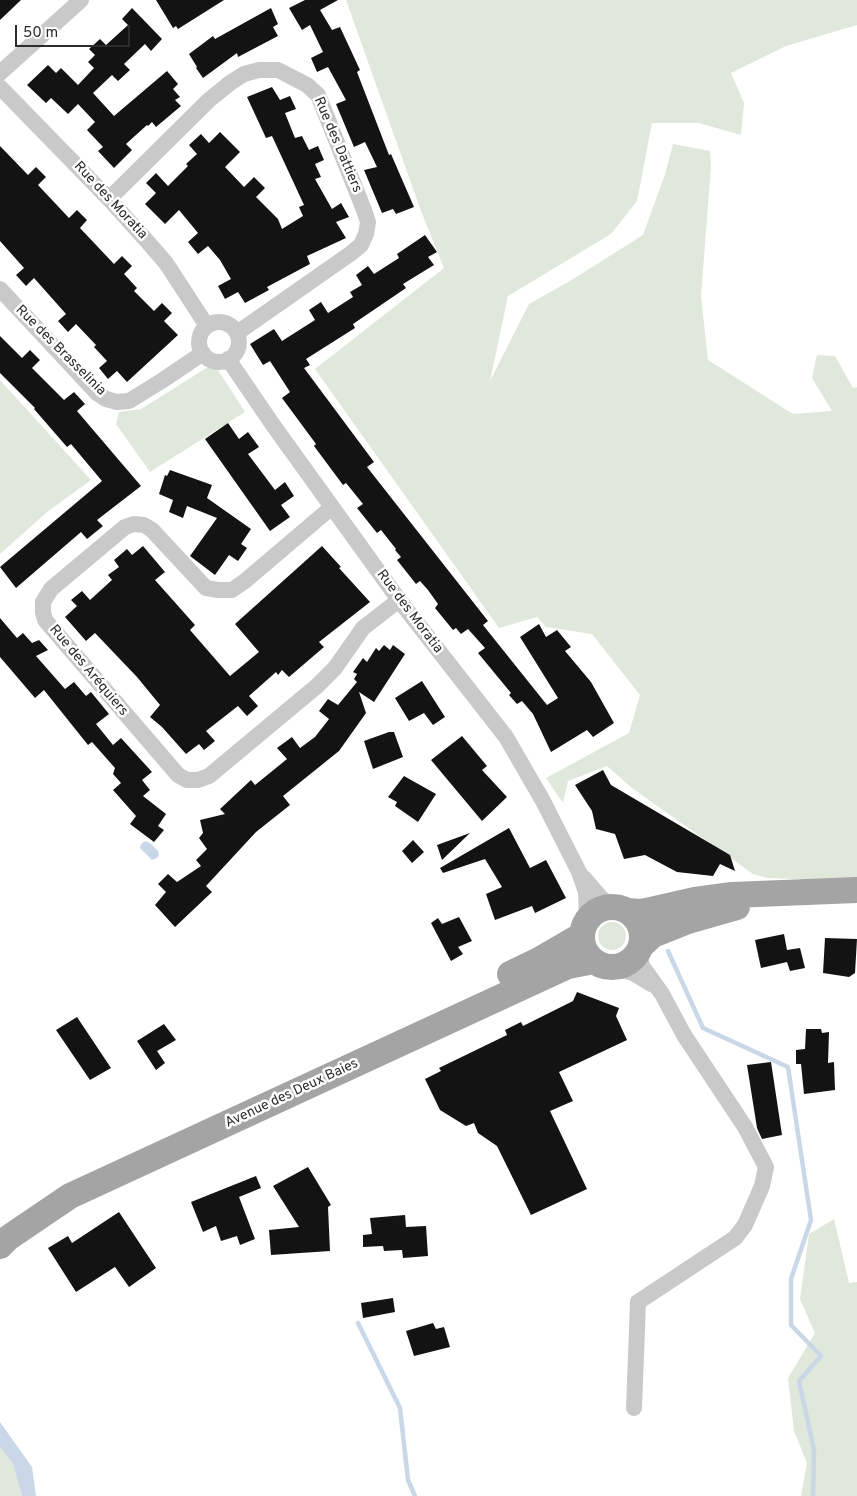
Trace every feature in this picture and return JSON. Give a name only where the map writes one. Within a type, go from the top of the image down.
[{"type":"main road","points":[[796,892],[688,921],[653,935],[629,961],[604,964],[586,954],[582,945],[584,927],[595,912],[604,908],[642,912],[695,900],[732,895],[796,892],[857,890]]},
{"type":"main road","points":[[621,909],[634,916],[639,923],[642,931],[639,949]]},
{"type":"main road","name":"Avenue des Deux Baies","points":[[0,1227],[59,1183],[539,960],[584,927]]},
{"type":"main road","name":"Avenue des Deux Baies","points":[[0,1246],[8,1238],[70,1196],[568,966],[604,964]]},
{"type":"street","points":[[0,73],[81,0]]},
{"type":"street","name":"Rue des Dattiers","points":[[109,199],[210,100],[244,74],[259,70],[278,70],[307,85],[318,95],[364,210],[368,222],[366,234],[362,245],[237,334]]},
{"type":"street","name":"Rue des Moratia","points":[[0,87],[109,199],[166,263],[206,326]]},
{"type":"street","name":"Rue des Brasselinia","points":[[0,289],[97,393],[106,399],[117,402],[129,401],[203,353]]},
{"type":"street","points":[[223,322],[234,328],[237,334],[236,351],[228,359],[217,361],[206,358],[199,342],[206,326],[212,323],[223,322]]},
{"type":"street","name":"Rue des Moratia","points":[[228,359],[399,600],[506,737],[543,801],[579,872],[586,892],[584,927]]},
{"type":"street","name":"Rue des Aréquiers","points":[[332,507],[232,590],[206,588],[152,530],[134,524],[125,527],[51,589],[44,602],[43,612],[45,620],[178,775],[187,780],[198,780],[209,776],[317,686],[335,668],[364,628],[399,600]]},
{"type":"street","name":"Rue des Moratia","points":[[579,872],[601,898],[621,909]]},
{"type":"street","points":[[634,1408],[638,1302],[735,1238],[746,1225],[762,1186],[766,1167],[745,1127],[684,1035],[659,989],[642,966],[639,949]]},
{"type":"street","points":[[604,964],[633,973],[659,989]]},
{"type":"shaded area","points":[[346,0],[857,0],[857,25],[786,46],[731,73],[744,103],[741,135],[699,123],[652,123],[637,201],[611,234],[508,296],[490,381],[529,304],[570,281],[643,235],[665,174],[673,144],[710,151],[711,167],[701,296],[708,360],[793,414],[832,411],[812,378],[817,355],[835,356],[853,388],[857,387],[857,881],[767,878],[753,874],[632,788],[607,766],[568,781],[563,803],[546,778],[629,733],[640,695],[592,634],[546,627],[537,617],[499,628],[315,369],[444,268],[421,211]]},
{"type":"shaded area","points":[[208,367],[218,370],[245,412],[150,472],[116,424],[119,412],[141,409]]},
{"type":"shaded area","points":[[0,380],[91,480],[47,512],[0,554]]},
{"type":"shaded area","points":[[612,922],[622,926],[626,936],[622,946],[612,950],[602,946],[598,936],[602,926]]},
{"type":"shaded area","points":[[834,1219],[849,1283],[857,1282],[857,1496],[801,1496],[807,1463],[794,1431],[788,1378],[815,1333],[800,1299],[809,1234]]},
{"type":"shaded area","points":[[0,1447],[13,1464],[22,1496],[0,1496]]},
{"type":"water","points":[[145,841],[158,851],[159,855],[157,858],[152,860],[140,848],[141,844]]},
{"type":"water","points":[[0,1422],[32,1467],[36,1496],[22,1496],[13,1464],[0,1447]]},
{"type":"building","points":[[0,0],[21,0],[0,20]]},
{"type":"building","points":[[156,0],[224,0],[178,29],[176,26],[173,28]]},
{"type":"building","points":[[305,0],[338,0],[320,10],[332,30],[340,27],[360,70],[357,72],[389,155],[391,154],[414,207],[396,214],[393,209],[382,213],[364,170],[377,167],[365,142],[354,147],[336,104],[346,100],[328,67],[317,72],[311,58],[323,52],[310,25],[302,30],[289,8]]},
{"type":"building","points":[[132,8],[162,39],[151,51],[145,44],[124,64],[130,70],[118,81],[112,75],[93,93],[114,116],[167,71],[178,84],[173,89],[180,97],[175,100],[181,106],[156,127],[152,122],[147,125],[126,144],[132,150],[114,168],[98,151],[103,147],[87,130],[95,122],[78,104],[68,114],[51,98],[46,103],[27,85],[48,65],[56,73],[61,68],[78,85],[94,68],[88,62],[95,55],[89,49],[100,39],[106,45],[128,25],[122,19]]},
{"type":"building","points":[[271,8],[278,24],[273,27],[278,36],[238,57],[237,53],[203,78],[189,54],[213,36],[215,39]]},
{"type":"building","points":[[272,87],[280,100],[290,96],[296,109],[285,113],[295,138],[302,136],[309,150],[318,146],[324,160],[315,164],[321,177],[315,179],[332,209],[341,203],[349,217],[336,222],[346,238],[307,256],[310,264],[267,287],[269,290],[245,303],[238,292],[225,299],[218,286],[231,279],[220,260],[208,246],[198,254],[188,242],[198,233],[179,210],[165,224],[145,204],[156,193],[146,183],[156,173],[168,186],[197,154],[189,145],[201,134],[209,143],[220,132],[240,152],[225,167],[244,187],[254,177],[265,188],[256,197],[278,219],[282,229],[303,216],[299,207],[304,205],[272,136],[266,138],[247,97]]},
{"type":"building","points":[[0,146],[28,175],[36,167],[46,177],[38,185],[69,218],[77,210],[87,220],[80,228],[114,264],[122,256],[132,266],[124,274],[137,288],[134,291],[154,311],[162,303],[172,313],[164,321],[178,335],[127,382],[117,371],[108,379],[99,368],[107,361],[94,347],[96,345],[76,324],[68,332],[58,321],[66,314],[34,278],[26,286],[16,275],[24,268],[0,241]]},
{"type":"building","points":[[425,235],[437,252],[428,257],[434,265],[403,284],[406,288],[353,324],[355,328],[306,359],[310,365],[304,368],[374,462],[367,467],[488,621],[483,625],[547,705],[558,698],[520,637],[539,624],[546,637],[557,630],[571,647],[565,651],[591,682],[614,723],[593,737],[587,730],[551,752],[533,714],[522,701],[517,704],[509,695],[511,693],[478,653],[485,648],[468,629],[461,634],[456,628],[453,630],[435,608],[438,604],[428,590],[420,581],[416,584],[397,560],[401,557],[396,549],[381,530],[377,533],[357,508],[363,504],[346,483],[343,485],[282,398],[290,392],[270,361],[263,365],[250,344],[274,329],[282,341],[315,320],[309,310],[321,302],[328,313],[353,297],[350,292],[362,285],[356,275],[368,266],[374,274],[399,258],[397,254]]},
{"type":"building","points":[[0,336],[22,358],[30,350],[40,360],[32,368],[64,400],[74,392],[85,404],[77,411],[141,486],[97,520],[103,526],[87,539],[81,532],[16,588],[0,567],[102,481],[71,444],[67,447],[35,408],[0,373]]},
{"type":"building","points":[[228,423],[239,439],[248,432],[259,447],[248,454],[275,490],[285,482],[294,496],[281,505],[290,517],[270,531],[205,439]]},
{"type":"building","points":[[170,470],[212,485],[207,498],[251,529],[241,544],[247,548],[238,561],[229,555],[215,575],[190,556],[217,518],[187,506],[183,518],[169,512],[173,500],[159,494],[165,475],[167,476]]},
{"type":"building","points":[[143,546],[165,572],[155,580],[195,625],[190,630],[230,676],[259,652],[235,624],[322,546],[370,602],[319,642],[324,647],[289,677],[282,670],[278,675],[276,672],[249,696],[258,706],[247,716],[238,706],[206,731],[215,741],[204,750],[199,744],[186,754],[162,727],[150,717],[160,705],[137,677],[95,633],[86,641],[65,617],[77,606],[71,600],[82,591],[90,600],[112,580],[108,575],[119,567],[114,560],[127,549],[132,555]]},
{"type":"building","points":[[0,618],[17,638],[23,633],[32,643],[39,640],[48,650],[36,656],[65,689],[74,682],[86,696],[91,692],[109,714],[96,724],[113,745],[121,738],[152,772],[142,780],[150,790],[143,796],[166,814],[158,826],[164,830],[154,842],[130,824],[136,816],[113,790],[121,783],[113,774],[115,768],[92,742],[88,745],[44,690],[35,698],[0,657]]},
{"type":"building","points":[[384,645],[390,650],[393,645],[405,654],[374,702],[359,692],[366,713],[339,751],[283,796],[290,805],[256,832],[206,886],[212,892],[175,927],[155,905],[166,892],[158,884],[168,874],[177,882],[201,866],[196,860],[207,849],[199,838],[203,833],[200,820],[225,814],[220,809],[251,780],[255,785],[287,759],[277,748],[292,737],[300,748],[315,737],[329,719],[319,711],[328,699],[338,705],[357,682],[354,679],[357,674],[353,672],[363,658],[367,662],[376,648],[379,651]]},
{"type":"building","points":[[422,681],[445,717],[433,725],[424,713],[409,721],[395,698]]},
{"type":"building","points":[[394,732],[403,757],[373,769],[364,741]]},
{"type":"building","points":[[462,736],[487,766],[482,770],[507,797],[482,821],[431,760]]},
{"type":"building","points":[[603,770],[611,785],[730,855],[735,871],[720,864],[713,876],[677,872],[645,855],[624,859],[615,834],[596,829],[592,811],[575,785]]},
{"type":"building","points":[[404,776],[436,794],[418,822],[395,806],[397,802],[388,797]]},
{"type":"building","points":[[509,828],[530,868],[546,860],[566,898],[535,913],[532,906],[495,920],[486,894],[502,887],[485,859],[443,873],[440,868]]},
{"type":"building","points":[[470,833],[442,860],[437,845]]},
{"type":"building","points":[[413,840],[424,852],[412,863],[402,851]]},
{"type":"building","points":[[459,917],[472,941],[458,947],[463,954],[451,961],[431,923],[438,918],[442,924]]},
{"type":"building","points":[[784,934],[787,950],[800,948],[805,968],[790,971],[787,962],[761,968],[755,940]]},
{"type":"building","points":[[825,938],[857,939],[855,973],[849,977],[823,973]]},
{"type":"building","points":[[577,992],[619,1008],[616,1016],[627,1040],[559,1072],[573,1101],[550,1111],[587,1189],[531,1215],[497,1146],[478,1133],[474,1123],[466,1126],[440,1110],[425,1079],[441,1071],[439,1068],[507,1035],[505,1030],[521,1022],[523,1026],[573,1001]]},
{"type":"building","points":[[77,1017],[111,1068],[90,1080],[56,1030]]},
{"type":"building","points":[[164,1024],[176,1040],[157,1051],[165,1063],[156,1070],[137,1041]]},
{"type":"building","points":[[806,1029],[821,1029],[822,1033],[829,1032],[828,1063],[834,1062],[835,1090],[804,1094],[801,1064],[796,1064],[796,1050],[805,1049]]},
{"type":"building","points":[[771,1062],[782,1135],[762,1139],[757,1128],[747,1065]]},
{"type":"building","points":[[308,1167],[331,1205],[328,1207],[330,1251],[271,1255],[269,1230],[299,1227],[273,1186]]},
{"type":"building","points":[[256,1176],[261,1188],[239,1197],[255,1239],[240,1245],[237,1236],[221,1241],[216,1226],[203,1232],[191,1202]]},
{"type":"building","points":[[119,1212],[156,1268],[129,1287],[115,1267],[76,1292],[48,1248],[68,1236],[72,1243]]},
{"type":"building","points":[[405,1215],[406,1227],[426,1226],[428,1256],[403,1258],[402,1250],[384,1251],[383,1246],[363,1247],[363,1235],[372,1234],[370,1218]]},
{"type":"building","points":[[393,1298],[395,1312],[363,1318],[361,1303]]},
{"type":"building","points":[[433,1323],[436,1329],[444,1327],[450,1347],[414,1356],[406,1331]]},
{"type":"waterway","points":[[668,951],[703,1028],[788,1067],[811,1220],[791,1279],[791,1325],[821,1356],[799,1381],[814,1450],[813,1496]]},
{"type":"waterway","points":[[358,1323],[400,1408],[408,1480],[415,1496]]}]
